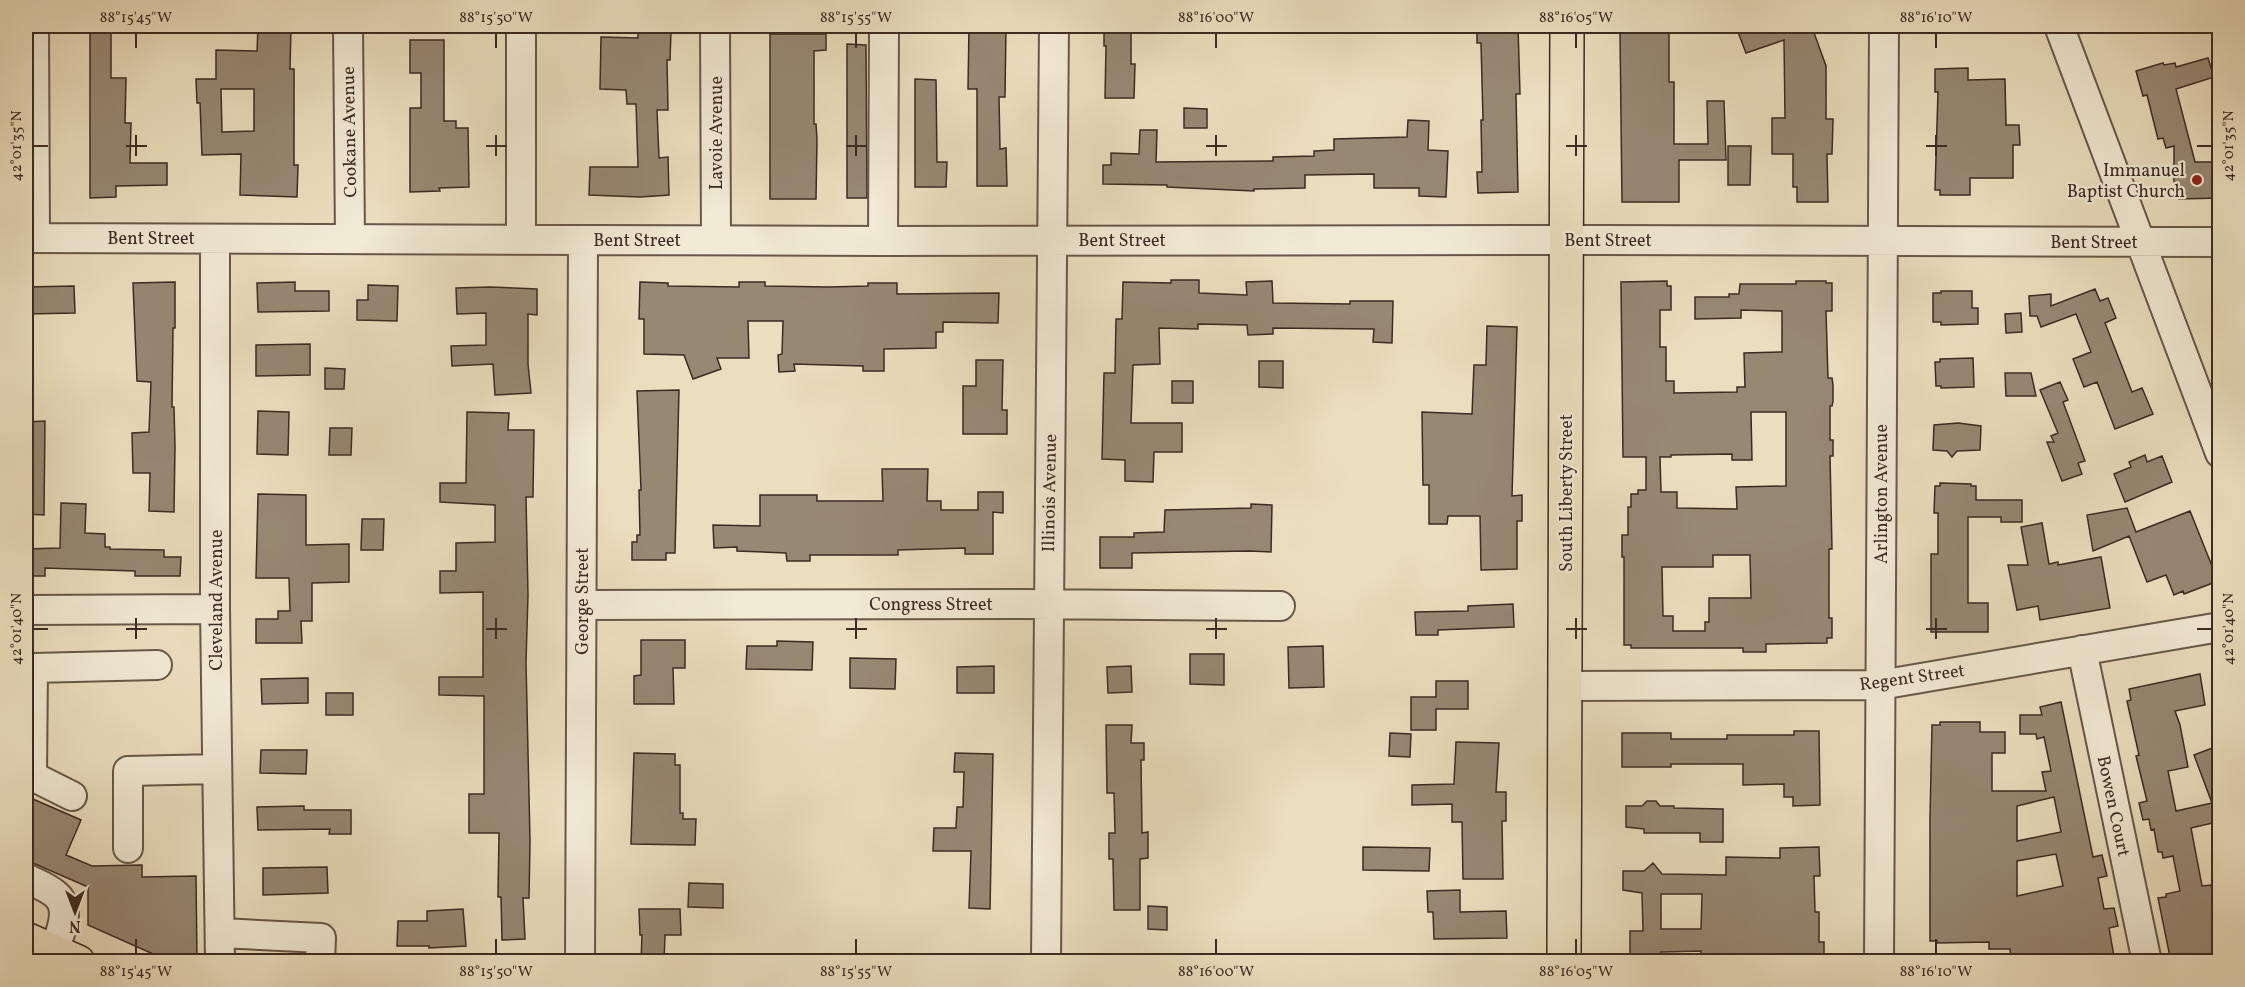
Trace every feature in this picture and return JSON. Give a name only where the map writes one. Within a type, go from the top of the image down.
[{"type":"main road","name":"South Liberty Street","points":[[1564,962],[1567,26]]},
{"type":"street","points":[[30,237],[34,26]]},
{"type":"street","name":"Cookane Avenue","points":[[348,26],[350,239]]},
{"type":"street","points":[[521,26],[521,240]]},
{"type":"street","name":"Lavoie Avenue","points":[[715,26],[716,240]]},
{"type":"street","points":[[883,241],[884,26]]},
{"type":"street","name":"Illinois Avenue","points":[[1046,962],[1054,26]]},
{"type":"street","name":"Arlington Avenue","points":[[1878,962],[1884,26]]},
{"type":"street","points":[[2059,26],[2220,453]]},
{"type":"street","name":"Bent Street","points":[[30,237],[883,241],[2220,242]]},
{"type":"street","name":"Cleveland Avenue","points":[[215,238],[215,609],[220,962]]},
{"type":"street","name":"George Street","points":[[580,962],[583,240]]},
{"type":"street","name":"Congress Street","points":[[582,605],[1280,606]]},
{"type":"street","points":[[26,610],[215,609]]},
{"type":"street","name":"Regent Street","points":[[1564,686],[1880,685],[2220,627]]},
{"type":"street","name":"Bowen Court","points":[[2082,650],[2147,962]]},
{"type":"street","points":[[72,796],[29,775],[29,668],[157,665]]},
{"type":"street","points":[[128,848],[128,771],[218,770]]},
{"type":"street","points":[[26,878],[57,894],[63,906],[64,919],[52,951]]},
{"type":"street","points":[[221,933],[321,938],[321,962]]},
{"type":"building","points":[[258,26],[291,27],[290,69],[294,69],[294,165],[298,165],[297,197],[240,195],[241,154],[202,155],[200,103],[197,103],[196,79],[216,79],[216,50],[257,51]],"holes":[[[221,89],[254,89],[254,131],[222,132]]]},
{"type":"building","points":[[969,26],[1006,26],[1005,97],[999,97],[1000,149],[1006,148],[1007,186],[977,186],[977,89],[968,89]]},
{"type":"building","points":[[1104,26],[1131,26],[1131,64],[1135,64],[1134,98],[1105,98]]},
{"type":"building","points":[[1477,26],[1518,26],[1520,94],[1516,94],[1518,192],[1478,193],[1477,172],[1482,172],[1481,120],[1483,120],[1481,43],[1477,43]]},
{"type":"building","points":[[1757,26],[1817,26],[1818,28],[1813,30],[1826,66],[1826,119],[1833,119],[1832,154],[1827,154],[1828,202],[1797,202],[1797,187],[1793,187],[1793,154],[1772,154],[1772,118],[1785,118],[1784,40],[1746,53],[1738,32]]},
{"type":"building","points":[[90,31],[111,31],[111,78],[126,78],[125,123],[131,123],[130,163],[167,163],[167,185],[116,186],[116,197],[90,198]]},
{"type":"building","points":[[638,31],[671,32],[670,60],[667,60],[668,110],[657,110],[659,158],[668,157],[669,195],[640,197],[589,195],[590,167],[638,167],[636,104],[627,104],[626,90],[600,89],[601,37],[638,38]]},
{"type":"building","points":[[1620,32],[1669,32],[1669,82],[1674,82],[1674,144],[1708,144],[1707,101],[1724,101],[1726,160],[1679,160],[1679,202],[1622,202]]},
{"type":"building","points":[[770,34],[826,34],[826,50],[814,51],[814,124],[816,124],[817,139],[816,199],[770,199]]},
{"type":"building","points":[[410,40],[444,40],[444,121],[456,121],[456,128],[468,128],[469,187],[410,192],[410,108],[421,108],[421,73],[410,73]]},
{"type":"building","points":[[847,44],[866,45],[867,198],[847,198]]},
{"type":"building","points":[[2208,58],[2214,77],[2176,89],[2195,162],[2220,162],[2220,198],[2179,199],[2179,188],[2174,188],[2174,146],[2166,148],[2163,138],[2158,139],[2147,95],[2143,96],[2136,71],[2163,63],[2164,65],[2175,63],[2176,67]]},
{"type":"building","points":[[1968,68],[1968,80],[2005,79],[2006,125],[2019,125],[2020,145],[2013,145],[2013,178],[1970,178],[1970,195],[1940,195],[1940,190],[1935,190],[1938,92],[1935,92],[1935,69]]},
{"type":"building","points":[[915,79],[936,80],[937,162],[947,162],[946,187],[915,187]]},
{"type":"building","points":[[1184,108],[1207,109],[1207,128],[1184,128]]},
{"type":"building","points":[[1408,120],[1429,121],[1428,150],[1448,151],[1446,197],[1419,196],[1419,188],[1374,188],[1374,174],[1305,175],[1305,188],[1254,189],[1254,191],[1167,187],[1167,185],[1103,184],[1103,165],[1111,165],[1111,153],[1139,154],[1140,130],[1157,130],[1156,162],[1273,161],[1273,157],[1314,156],[1314,151],[1334,150],[1334,139],[1407,137]]},
{"type":"building","points":[[1728,146],[1751,146],[1750,185],[1728,185]]},
{"type":"building","points":[[1171,280],[1199,280],[1199,293],[1247,295],[1246,282],[1272,281],[1273,303],[1350,304],[1350,301],[1393,301],[1392,343],[1373,342],[1374,329],[1273,328],[1273,334],[1248,335],[1247,325],[1198,324],[1198,329],[1159,328],[1160,364],[1133,365],[1131,423],[1182,423],[1182,452],[1154,452],[1153,482],[1125,481],[1125,460],[1102,459],[1104,373],[1115,373],[1116,319],[1122,319],[1123,282],[1171,283]]},
{"type":"building","points":[[1667,281],[1667,286],[1671,286],[1671,310],[1660,310],[1660,347],[1666,347],[1666,381],[1674,381],[1674,393],[1737,392],[1737,387],[1745,387],[1744,353],[1782,352],[1782,311],[1741,310],[1741,318],[1695,319],[1695,297],[1729,297],[1729,294],[1739,294],[1740,284],[1796,284],[1796,281],[1832,283],[1832,311],[1826,311],[1828,378],[1832,378],[1833,385],[1833,401],[1830,406],[1830,440],[1833,440],[1833,456],[1830,456],[1832,549],[1829,549],[1829,618],[1832,618],[1832,638],[1827,638],[1827,643],[1766,644],[1766,652],[1743,652],[1743,648],[1631,648],[1631,645],[1624,645],[1622,535],[1628,535],[1628,507],[1631,507],[1631,494],[1638,494],[1638,490],[1646,490],[1646,457],[1623,457],[1621,282]],"holes":[[[1751,412],[1786,412],[1786,486],[1736,487],[1737,509],[1677,508],[1677,492],[1661,492],[1660,457],[1732,454],[1732,460],[1752,460]],[[1713,555],[1750,555],[1751,598],[1709,598],[1709,622],[1705,622],[1705,631],[1673,631],[1673,616],[1663,616],[1662,567],[1713,567]]]},
{"type":"building","points":[[175,282],[172,407],[174,407],[175,447],[174,512],[149,511],[150,473],[133,473],[132,433],[149,432],[151,382],[137,381],[133,283]]},
{"type":"building","points":[[295,282],[295,291],[329,291],[329,311],[258,312],[257,283]]},
{"type":"building","points":[[640,282],[668,283],[668,286],[739,287],[739,282],[765,282],[765,286],[829,287],[897,283],[897,294],[999,293],[998,323],[943,322],[943,332],[936,332],[936,348],[884,349],[884,371],[863,371],[863,366],[794,364],[795,371],[779,372],[778,355],[782,354],[783,321],[748,321],[749,358],[717,358],[721,369],[693,379],[684,355],[644,354],[644,319],[639,319]]},
{"type":"building","points":[[368,285],[398,286],[397,321],[357,320],[357,300],[368,300]]},
{"type":"building","points":[[74,286],[75,313],[26,314],[26,287]]},
{"type":"building","points":[[456,288],[537,289],[537,315],[528,314],[528,364],[531,393],[495,395],[493,364],[452,366],[451,346],[486,345],[486,313],[457,314]]},
{"type":"building","points":[[2095,289],[2100,301],[2108,298],[2116,318],[2105,323],[2132,392],[2142,388],[2153,414],[2115,429],[2097,382],[2084,387],[2073,359],[2091,352],[2076,314],[2041,327],[2037,316],[2030,316],[2029,296],[2051,294],[2051,306]]},
{"type":"building","points":[[1941,291],[1972,291],[1972,308],[1978,308],[1978,324],[1941,325],[1941,322],[1933,322],[1933,293],[1941,293]]},
{"type":"building","points":[[2021,313],[2022,332],[2006,333],[2005,314]]},
{"type":"building","points":[[1487,326],[1517,327],[1512,496],[1522,495],[1522,521],[1517,521],[1517,569],[1481,570],[1480,516],[1448,516],[1447,524],[1429,524],[1429,485],[1423,485],[1422,412],[1472,414],[1474,365],[1486,365]]},
{"type":"building","points":[[310,344],[310,375],[256,376],[256,345]]},
{"type":"building","points":[[1973,358],[1974,387],[1941,388],[1941,386],[1936,386],[1935,362],[1940,362],[1940,359]]},
{"type":"building","points":[[976,360],[1003,360],[1002,410],[1007,410],[1007,434],[963,434],[963,386],[976,386]]},
{"type":"building","points":[[1259,361],[1283,361],[1283,388],[1259,387]]},
{"type":"building","points":[[325,368],[345,369],[344,389],[325,389]]},
{"type":"building","points":[[2005,373],[2031,373],[2036,396],[2006,396]]},
{"type":"building","points":[[1172,381],[1193,381],[1193,403],[1172,403]]},
{"type":"building","points":[[2060,382],[2068,400],[2063,402],[2085,461],[2078,463],[2082,474],[2062,481],[2047,442],[2054,442],[2051,436],[2058,433],[2040,390]]},
{"type":"building","points":[[679,390],[675,553],[666,553],[666,560],[632,560],[632,542],[637,542],[637,535],[640,535],[639,490],[641,490],[637,391]]},
{"type":"building","points":[[258,411],[289,412],[288,455],[257,454]]},
{"type":"building","points":[[467,412],[509,413],[508,430],[534,430],[533,497],[526,497],[528,595],[526,662],[530,841],[529,898],[523,898],[525,939],[502,940],[501,897],[498,897],[499,833],[469,833],[469,794],[484,794],[484,696],[439,695],[439,677],[483,677],[483,592],[440,593],[440,571],[456,571],[456,543],[495,542],[495,505],[440,502],[440,483],[466,483]]},
{"type":"building","points":[[45,421],[44,515],[26,514],[28,452],[26,452],[26,422]]},
{"type":"building","points":[[1958,423],[1981,426],[1980,450],[1957,451],[1952,457],[1947,451],[1933,450],[1934,425]]},
{"type":"building","points":[[330,428],[352,428],[351,455],[329,455]]},
{"type":"building","points":[[2145,455],[2147,462],[2162,456],[2172,482],[2125,502],[2114,474],[2131,467],[2129,462]]},
{"type":"building","points":[[882,469],[928,469],[927,501],[941,501],[941,510],[978,510],[978,492],[1003,492],[1003,513],[993,512],[993,554],[965,554],[965,548],[898,550],[898,555],[810,555],[810,561],[787,561],[786,553],[737,551],[737,547],[714,548],[713,525],[760,526],[760,495],[817,495],[817,501],[883,501]]},
{"type":"building","points":[[1940,483],[1976,486],[1976,500],[2022,500],[2022,522],[2001,522],[2001,517],[1968,517],[1968,603],[1988,603],[1988,632],[1931,632],[1931,554],[1938,554],[1938,513],[1934,513],[1935,486],[1940,486]]},
{"type":"building","points":[[258,494],[306,495],[306,545],[349,544],[349,582],[312,583],[312,621],[301,621],[302,643],[256,643],[256,619],[278,619],[278,611],[290,611],[289,578],[256,578]]},
{"type":"building","points":[[61,503],[86,504],[85,533],[105,534],[105,547],[164,550],[164,557],[181,557],[180,576],[135,576],[135,571],[45,568],[45,576],[26,576],[26,549],[60,548]]},
{"type":"building","points":[[1251,504],[1272,505],[1271,552],[1132,553],[1132,568],[1100,568],[1100,537],[1134,537],[1134,533],[1164,532],[1165,510],[1251,508]]},
{"type":"building","points":[[2127,508],[2136,532],[2190,511],[2218,581],[2184,594],[2183,591],[2174,595],[2166,575],[2147,582],[2129,536],[2093,551],[2087,515]]},
{"type":"building","points":[[362,519],[384,519],[383,550],[361,550]]},
{"type":"building","points":[[2042,523],[2049,564],[2058,562],[2058,565],[2101,557],[2110,608],[2040,620],[2038,606],[2017,610],[2008,565],[2028,565],[2021,527]]},
{"type":"building","points":[[1513,604],[1514,627],[1438,630],[1438,635],[1416,635],[1415,612],[1468,611],[1468,606]]},
{"type":"building","points":[[641,640],[685,640],[685,668],[673,668],[674,704],[634,704],[634,676],[641,675]]},
{"type":"building","points":[[777,641],[813,642],[812,670],[746,669],[747,646],[777,646]]},
{"type":"building","points":[[1323,646],[1324,687],[1289,688],[1288,647]]},
{"type":"building","points":[[1190,654],[1224,654],[1224,685],[1190,684]]},
{"type":"building","points":[[850,658],[896,659],[895,689],[850,688]]},
{"type":"building","points":[[994,666],[994,693],[957,693],[957,667]]},
{"type":"building","points":[[1131,666],[1132,692],[1108,693],[1107,667]]},
{"type":"building","points":[[2200,674],[2205,705],[2175,711],[2188,767],[2168,771],[2176,811],[2212,803],[2194,755],[2220,745],[2220,818],[2213,803],[2217,822],[2191,828],[2202,886],[2211,885],[2217,913],[2213,913],[2220,944],[2220,962],[2171,962],[2158,898],[2180,891],[2173,856],[2163,858],[2162,852],[2158,852],[2154,829],[2151,830],[2149,819],[2143,820],[2139,803],[2147,801],[2136,756],[2139,755],[2127,701],[2131,700],[2129,689]]},
{"type":"building","points":[[308,678],[308,703],[262,704],[261,679]]},
{"type":"building","points":[[1436,681],[1468,681],[1468,709],[1436,709],[1436,730],[1411,730],[1411,697],[1436,697]]},
{"type":"building","points":[[326,693],[353,693],[353,715],[326,715]]},
{"type":"building","points":[[2061,702],[2093,857],[2102,855],[2107,876],[2098,878],[2104,909],[2114,908],[2118,926],[2109,928],[2115,962],[2011,962],[2010,949],[1989,949],[1989,942],[1937,943],[1937,941],[1930,941],[1932,725],[1940,725],[1940,722],[1980,722],[1980,732],[2005,732],[2005,753],[1992,753],[1992,791],[2046,791],[2042,772],[2051,771],[2044,737],[2037,739],[2036,734],[2020,734],[2020,715],[2042,715],[2040,707]],"holes":[[[2054,797],[2061,832],[2017,841],[2017,806]],[[2056,854],[2063,886],[2017,896],[2017,861]]]},
{"type":"building","points":[[1106,725],[1132,725],[1131,743],[1144,743],[1144,760],[1141,760],[1142,833],[1148,832],[1148,858],[1140,859],[1140,910],[1114,910],[1113,859],[1109,859],[1109,833],[1115,833],[1114,793],[1107,793]]},
{"type":"building","points":[[1794,731],[1819,731],[1820,805],[1793,806],[1793,797],[1784,797],[1784,784],[1743,785],[1743,764],[1622,767],[1622,733],[1671,733],[1671,739],[1727,739],[1727,735],[1794,735]]},
{"type":"building","points":[[1390,733],[1411,734],[1410,757],[1389,756]]},
{"type":"building","points":[[1456,742],[1499,743],[1496,792],[1506,792],[1506,821],[1502,821],[1503,879],[1463,879],[1462,822],[1452,822],[1452,804],[1412,805],[1412,785],[1454,784]]},
{"type":"building","points":[[261,750],[307,750],[306,774],[260,773]]},
{"type":"building","points":[[634,753],[675,754],[675,765],[680,765],[680,813],[683,813],[683,819],[696,819],[695,845],[631,844]]},
{"type":"building","points":[[955,753],[993,754],[990,909],[969,908],[971,851],[933,851],[934,828],[956,828],[957,807],[963,807],[964,772],[954,772]]},
{"type":"building","points":[[26,796],[81,820],[66,855],[92,866],[142,865],[142,877],[196,876],[197,962],[171,962],[88,925],[88,887],[26,860]]},
{"type":"building","points":[[1647,801],[1656,801],[1660,806],[1674,806],[1674,808],[1723,809],[1723,842],[1700,842],[1700,833],[1644,833],[1644,829],[1626,827],[1626,806],[1642,806]]},
{"type":"building","points":[[304,806],[304,810],[351,810],[351,834],[329,834],[330,829],[258,830],[257,807]]},
{"type":"building","points":[[1363,847],[1430,848],[1429,871],[1363,870]]},
{"type":"building","points":[[1819,847],[1820,876],[1814,876],[1815,912],[1819,912],[1819,942],[1824,942],[1824,962],[1773,962],[1773,957],[1721,956],[1721,962],[1701,962],[1701,951],[1661,952],[1661,957],[1642,957],[1642,954],[1630,954],[1630,931],[1643,931],[1642,893],[1623,890],[1623,871],[1644,871],[1653,863],[1662,874],[1726,875],[1726,857],[1780,858],[1780,848]],"holes":[[[1661,894],[1702,894],[1701,929],[1661,929]]]},
{"type":"building","points":[[327,867],[328,893],[263,895],[263,868]]},
{"type":"building","points":[[689,883],[723,884],[723,908],[688,907]]},
{"type":"building","points":[[1460,890],[1460,912],[1506,911],[1507,938],[1434,939],[1433,912],[1428,912],[1427,891]]},
{"type":"building","points":[[1148,906],[1167,907],[1167,930],[1148,929]]},
{"type":"building","points":[[463,909],[466,946],[429,948],[429,946],[397,946],[398,921],[427,921],[427,911]]},
{"type":"building","points":[[639,909],[680,909],[681,935],[665,935],[664,962],[641,962],[642,935],[640,935]]},
{"type":"place","name":"Immanuel Baptist Church","points":[[2197,180]]}]
